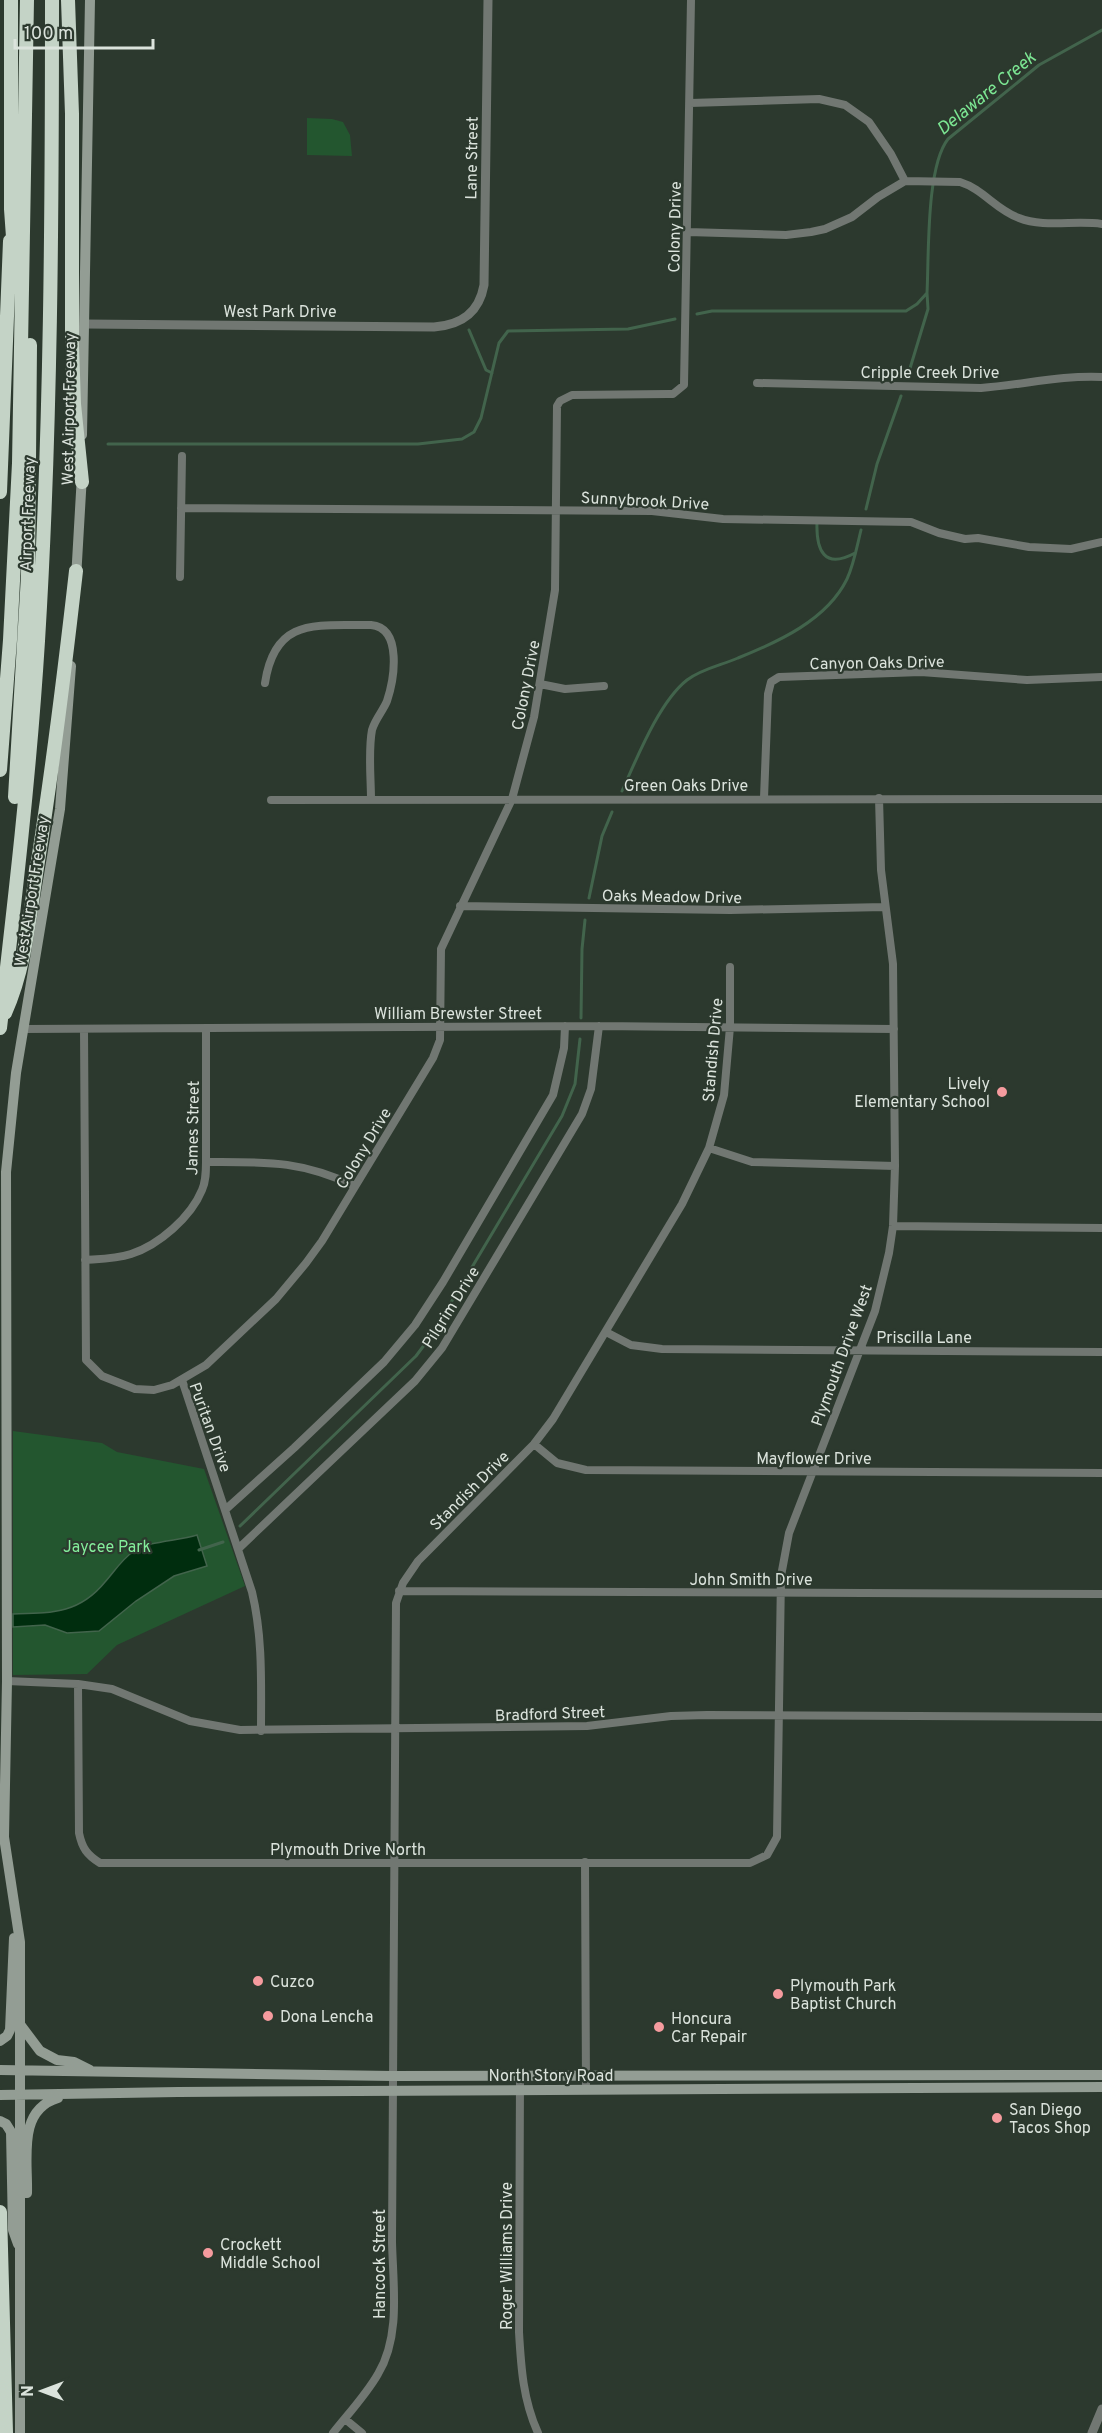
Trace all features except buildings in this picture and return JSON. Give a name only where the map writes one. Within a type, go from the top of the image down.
[{"type":"highway","points":[[0,492],[11,209],[11,0]]},
{"type":"highway","points":[[18,852],[14,810],[25,655],[30,484],[27,0]]},
{"type":"highway","name":"Airport Freeway","points":[[0,1028],[38,642],[46,457],[52,154],[52,0]]},
{"type":"highway","points":[[68,0],[72,114],[72,346],[74,404],[82,482]]},
{"type":"highway","points":[[0,770],[10,640],[19,464],[22,204],[26,93]]},
{"type":"highway","points":[[0,660],[12,429],[15,275],[11,209]]},
{"type":"highway","points":[[1,1023],[15,990],[32,899],[58,732],[76,571]]},
{"type":"highway","points":[[0,2212],[6,2433]]},
{"type":"main road","name":"West Airport Freeway","points":[[20,2433],[20,1942],[4,1837],[7,1682],[6,1172],[9,1124],[23,1029],[60,810],[82,482],[88,0]]},
{"type":"main road","points":[[0,2041],[7,2036],[10,2030],[13,1944],[17,1929]]},
{"type":"main road","points":[[19,2024],[40,2051],[57,2060],[74,2062],[92,2072]]},
{"type":"main road","name":"North Story Road","points":[[0,2070],[393,2076],[1102,2075]]},
{"type":"main road","points":[[876,2075],[876,2088]]},
{"type":"main road","name":"North Story Road","points":[[0,2095],[84,2092],[1102,2087]]},
{"type":"main road","points":[[21,2250],[27,2229],[29,2122],[33,2114],[45,2103],[84,2092]]},
{"type":"main road","points":[[0,2121],[6,2124],[11,2132],[13,2230],[21,2250]]},
{"type":"street","name":"Lane Street","points":[[471,314],[480,301],[484,285],[488,0]]},
{"type":"street","name":"Colony Drive","points":[[182,1380],[206,1365],[288,1285],[322,1241],[433,1058],[440,1040],[441,949],[512,799],[534,717],[555,590],[555,509],[560,401],[572,395],[673,394],[684,385],[691,0]]},
{"type":"street","points":[[690,103],[819,99],[845,105],[869,122],[905,181]]},
{"type":"street","points":[[687,232],[786,235],[825,229],[852,217],[878,196],[905,181],[967,184],[1004,211],[1022,220],[1102,224]]},
{"type":"street","name":"West Park Drive","points":[[85,324],[434,327],[456,324],[471,314]]},
{"type":"street","name":"Cripple Creek Drive","points":[[757,383],[981,388],[1053,378],[1102,376]]},
{"type":"street","points":[[180,577],[182,456]]},
{"type":"street","name":"Sunnybrook Drive","points":[[181,508],[652,511],[723,519],[911,522],[939,533],[965,539],[978,538],[1029,547],[1071,549],[1102,542]]},
{"type":"street","points":[[266,683],[274,651],[302,628],[371,625],[382,627],[388,633],[393,652],[392,682],[387,700],[372,733],[371,800]]},
{"type":"street","name":"Canyon Oaks Drive","points":[[764,798],[769,687],[774,679],[779,677],[921,672],[1028,680],[1102,677]]},
{"type":"street","points":[[540,684],[565,689],[604,686]]},
{"type":"street","name":"Plymouth Drive West","points":[[775,1843],[780,1715],[781,1593],[786,1544],[879,1300],[893,1226],[896,1166],[893,964],[885,907],[879,798]]},
{"type":"street","name":"Green Oaks Drive","points":[[271,800],[1102,799]]},
{"type":"street","name":"Oaks Meadow Drive","points":[[460,906],[730,910],[885,907]]},
{"type":"street","name":"Standish Drive","points":[[393,2076],[393,1729],[395,1609],[399,1592],[418,1561],[534,1444],[553,1419],[682,1204],[709,1148],[724,1095],[730,1027],[730,967]]},
{"type":"street","name":"William Brewster Street","points":[[23,1029],[565,1026],[894,1029]]},
{"type":"street","name":"Pilgrim Drive","points":[[225,1510],[384,1362],[415,1325],[455,1262],[553,1095],[564,1047],[565,1026]]},
{"type":"street","name":"Pilgrim Drive","points":[[238,1549],[415,1381],[442,1348],[582,1114],[591,1089],[599,1026]]},
{"type":"street","name":"Puritan Drive","points":[[84,1029],[86,1360],[102,1376],[135,1389],[154,1390],[182,1380],[252,1592],[259,1625],[261,1731]]},
{"type":"street","name":"James Street","points":[[85,1260],[132,1254],[166,1233],[181,1220],[199,1197],[205,1181],[206,1162],[206,1029]]},
{"type":"street","points":[[709,1148],[752,1162],[896,1166]]},
{"type":"street","points":[[206,1162],[295,1164],[326,1173],[356,1186]]},
{"type":"street","points":[[893,1226],[1102,1228]]},
{"type":"street","name":"Priscilla Lane","points":[[606,1332],[621,1341],[641,1347],[1102,1352]]},
{"type":"street","name":"Mayflower Drive","points":[[534,1444],[557,1462],[585,1470],[1102,1473]]},
{"type":"street","name":"John Smith Drive","points":[[399,1592],[1102,1594]]},
{"type":"street","name":"Bradford Street","points":[[7,1682],[78,1684],[112,1689],[165,1712],[206,1726],[261,1731],[587,1726],[671,1716],[1102,1717]]},
{"type":"street","name":"Plymouth Drive North","points":[[78,1684],[79,1833],[82,1847],[91,1858],[100,1863],[750,1863],[767,1855],[775,1843]]},
{"type":"street","points":[[585,1862],[586,2090]]},
{"type":"street","name":"Hancock Street","points":[[333,2433],[379,2374],[389,2350],[393,2320],[393,2076]]},
{"type":"street","name":"Roger Williams Drive","points":[[520,2076],[521,2373],[527,2405],[538,2433]]},
{"type":"street","points":[[1092,2433],[1102,2409]]},
{"type":"street","points":[[345,2419],[362,2433]]},
{"type":"green space","points":[[307,118],[343,122],[350,135],[352,156],[307,155]]},
{"type":"green space","name":"Jaycee Park","points":[[13,1431],[102,1443],[117,1452],[204,1469],[245,1586],[117,1645],[87,1674],[13,1675]]},
{"type":"shaded area","points":[[197,1535],[207,1566],[174,1576],[136,1601],[99,1631],[67,1633],[45,1625],[13,1627],[13,1614],[64,1610],[85,1600],[95,1593],[126,1558],[140,1548]]},
{"type":"waterway","name":"Delaware Creek","points":[[697,314],[712,311],[906,311],[917,304],[927,293],[932,190],[941,152],[948,139],[1039,65],[1102,30]]},
{"type":"waterway","points":[[908,375],[928,309],[927,293]]},
{"type":"waterway","points":[[108,444],[418,444],[462,439],[474,432],[481,418],[499,343],[508,331],[628,329],[675,319]]},
{"type":"waterway","points":[[469,330],[486,370],[492,373]]},
{"type":"waterway","points":[[866,509],[877,464],[901,396]]},
{"type":"waterway","points":[[817,522],[818,541],[824,554],[836,559],[855,553]]},
{"type":"waterway","points":[[622,791],[658,716],[677,690],[699,673],[769,645],[814,618],[838,594],[847,579],[861,530]]},
{"type":"waterway","points":[[589,898],[602,836],[612,812]]},
{"type":"waterway","points":[[581,1018],[582,949],[585,920]]},
{"type":"waterway","points":[[240,1526],[416,1356],[431,1336],[562,1116],[575,1084],[580,1039]]},
{"type":"waterway","points":[[199,1550],[223,1542]]},
{"type":"place","name":"Lively Elementary School","points":[[1002,1092]]},
{"type":"place","name":"Cuzco","points":[[258,1981]]},
{"type":"place","name":"Plymouth Park Baptist Church","points":[[778,1994]]},
{"type":"place","name":"Dona Lencha","points":[[268,2016]]},
{"type":"place","name":"Honcura Car Repair","points":[[659,2027]]},
{"type":"place","name":"San Diego Tacos Shop","points":[[997,2118]]},
{"type":"place","name":"Crockett Middle School","points":[[208,2253]]}]
